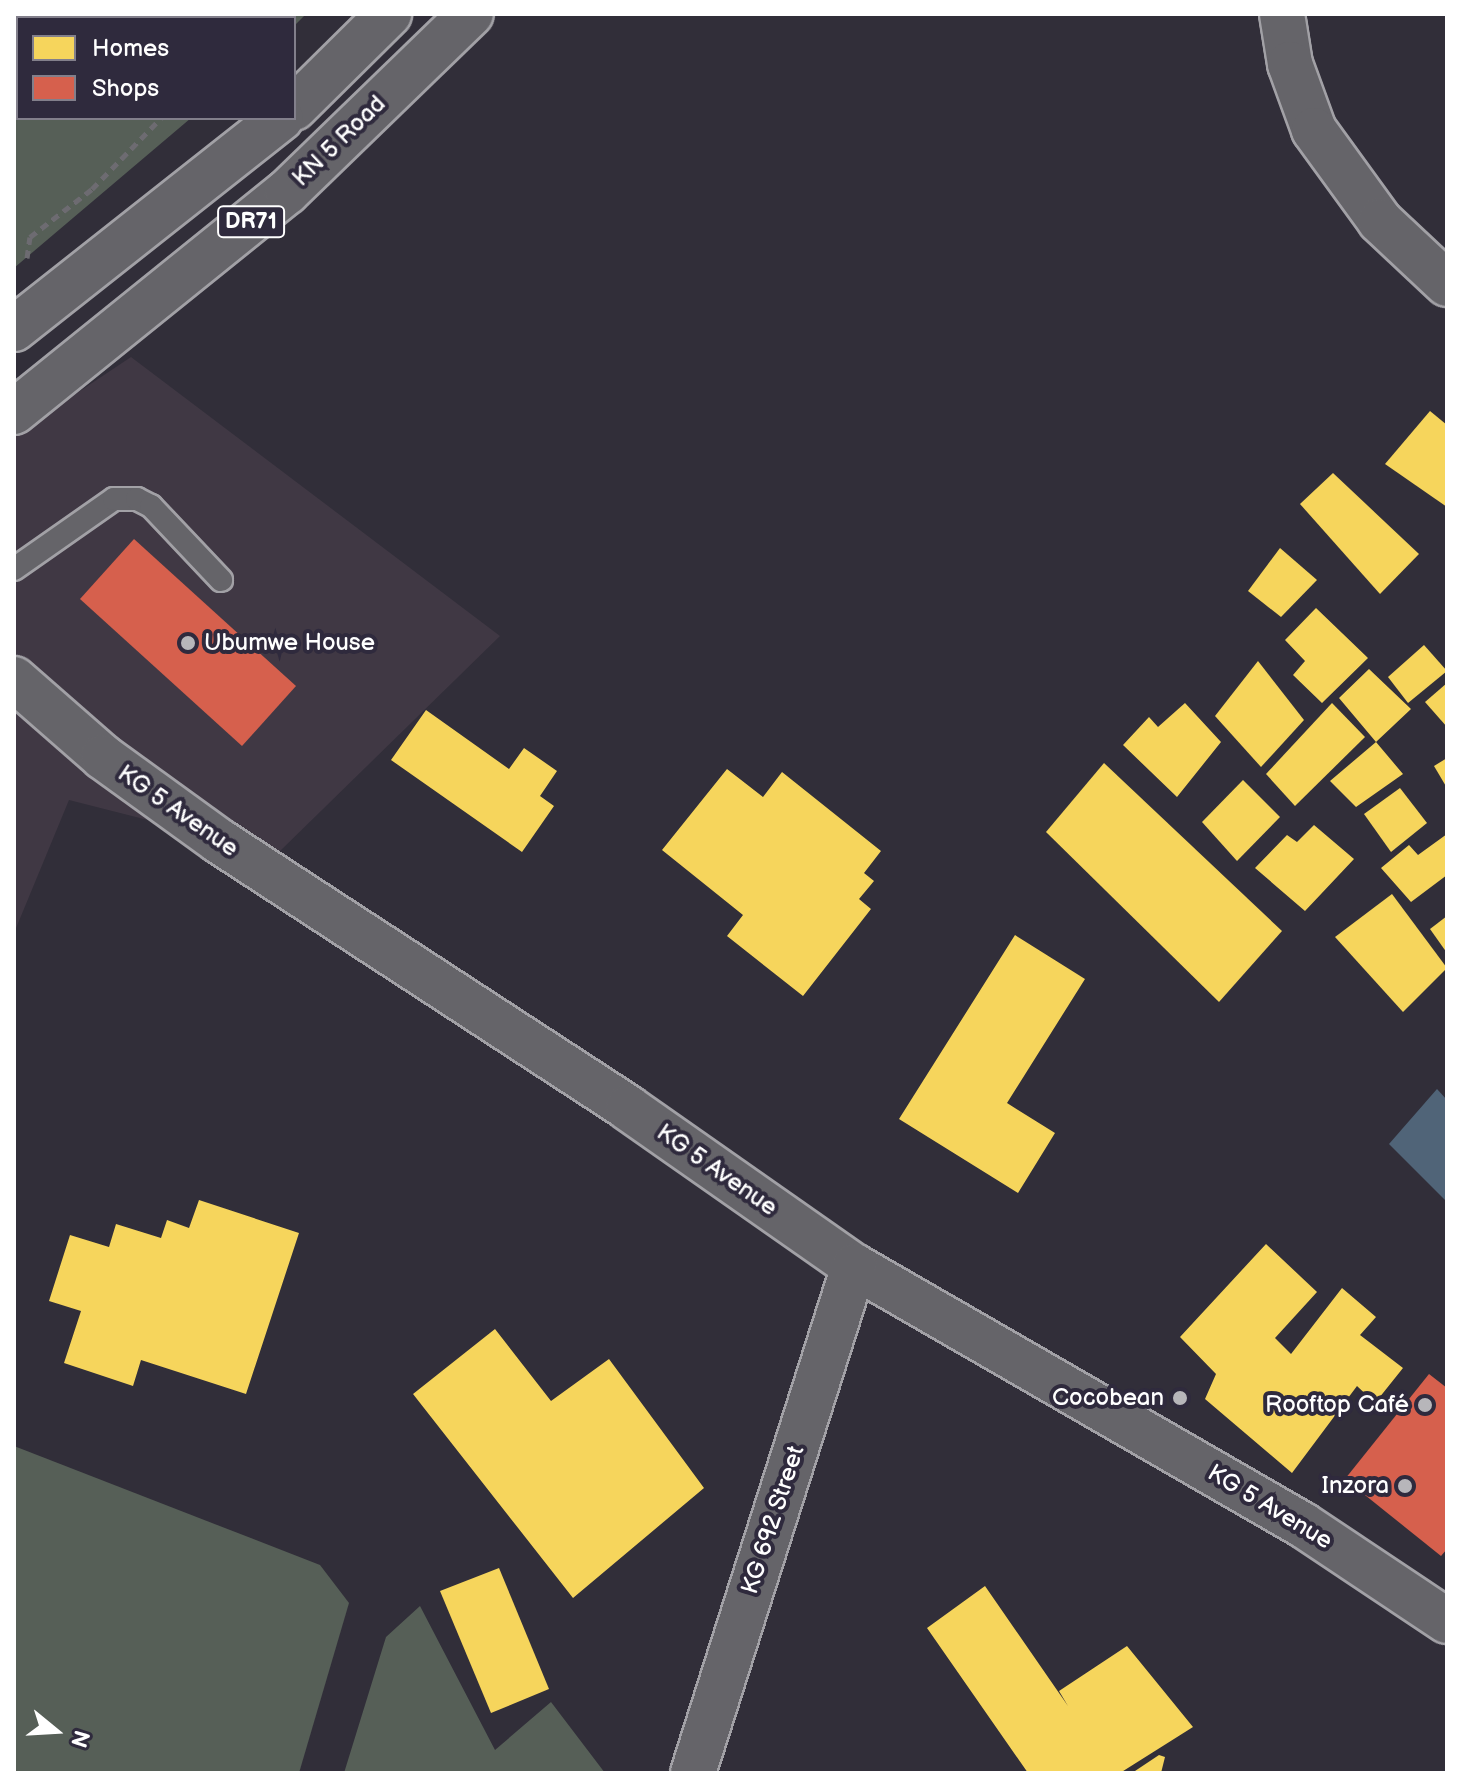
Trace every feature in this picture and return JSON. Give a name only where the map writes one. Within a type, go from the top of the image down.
[{"type":"street","points":[[296,106],[389,14]]},
{"type":"street","name":"KN 5 Road","points":[[14,412],[287,192],[471,14]]},
{"type":"street","points":[[1282,14],[1290,64],[1314,130],[1380,221],[1447,284]]},
{"type":"street","name":"DR71","points":[[17,327],[278,120]]},
{"type":"street","name":"KG 5 Avenue","points":[[14,679],[103,757],[219,841],[628,1108],[854,1266],[1303,1525],[1447,1621]]},
{"type":"street","name":"KG 692 Street","points":[[693,1773],[854,1266]]},
{"type":"lane","points":[[14,569],[114,499],[137,499],[151,506],[221,580]]},
{"type":"path","points":[[17,327],[30,237],[92,189],[159,120]]},
{"type":"shaded area","points":[[14,14],[306,14],[296,24],[296,16],[16,16],[16,120],[189,120],[14,268]]},
{"type":"shaded area","points":[[131,357],[500,636],[278,853],[69,800],[14,933],[14,435]]},
{"type":"shaded area","points":[[14,1446],[320,1565],[349,1603],[299,1773],[14,1773]]},
{"type":"shaded area","points":[[420,1606],[495,1750],[551,1702],[605,1773],[344,1773],[386,1637]]},
{"type":"water","points":[[1437,1089],[1447,1100],[1447,1202],[1389,1144]]},
{"type":"building: Homes","points":[[1430,411],[1447,425],[1447,507],[1385,464]]},
{"type":"building: Homes","points":[[1333,473],[1419,554],[1380,594],[1300,504]]},
{"type":"building: Homes","points":[[1280,548],[1317,580],[1281,617],[1248,591]]},
{"type":"building: Homes","points":[[1316,608],[1368,658],[1322,703],[1293,675],[1305,661],[1285,640]]},
{"type":"building: Homes","points":[[1424,645],[1447,671],[1408,703],[1388,677]]},
{"type":"building: Homes","points":[[1258,661],[1304,720],[1261,767],[1215,716]]},
{"type":"building: Homes","points":[[1369,669],[1411,709],[1376,742],[1339,698]]},
{"type":"building: Homes","points":[[1447,683],[1447,727],[1425,702]]},
{"type":"building: Homes","points":[[1185,703],[1221,742],[1177,797],[1123,745],[1149,717],[1158,727]]},
{"type":"building: Homes","points":[[1332,703],[1365,737],[1295,806],[1266,774]]},
{"type":"building: Homes","points":[[426,710],[509,769],[524,748],[557,771],[540,796],[554,806],[522,852],[391,760]]},
{"type":"building: Homes","points":[[1376,742],[1403,774],[1356,807],[1330,781]]},
{"type":"building: Homes","points":[[1447,758],[1447,788],[1434,766]]},
{"type":"building: Homes","points":[[1104,763],[1282,931],[1219,1002],[1046,832]]},
{"type":"building: Homes","points":[[727,769],[763,797],[782,772],[881,851],[864,873],[874,881],[859,899],[871,909],[803,996],[727,936],[743,915],[662,850]]},
{"type":"building: Homes","points":[[1243,780],[1280,817],[1237,861],[1202,822]]},
{"type":"building: Homes","points":[[1400,788],[1427,823],[1391,852],[1364,814]]},
{"type":"building: Homes","points":[[1314,825],[1354,859],[1305,911],[1255,868],[1287,835],[1297,842]]},
{"type":"building: Homes","points":[[1447,834],[1447,875],[1411,902],[1381,868],[1409,845],[1418,855]]},
{"type":"building: Homes","points":[[1392,894],[1447,968],[1403,1012],[1335,937]]},
{"type":"building: Homes","points":[[1447,916],[1447,953],[1430,929]]},
{"type":"building: Homes","points":[[1015,935],[1085,979],[1007,1103],[1055,1133],[1018,1193],[899,1119]]},
{"type":"building: Homes","points":[[199,1200],[299,1233],[246,1394],[141,1360],[133,1386],[64,1363],[81,1311],[49,1301],[70,1235],[109,1247],[116,1224],[161,1238],[167,1220],[189,1228]]},
{"type":"building: Homes","points":[[1266,1244],[1317,1292],[1275,1338],[1291,1354],[1342,1288],[1376,1317],[1360,1335],[1403,1368],[1375,1403],[1357,1386],[1292,1473],[1205,1399],[1216,1374],[1180,1337]]},
{"type":"building: Homes","points":[[495,1329],[551,1401],[609,1359],[704,1488],[573,1598],[413,1394]]},
{"type":"building: Homes","points":[[499,1568],[549,1689],[491,1713],[440,1591]]},
{"type":"building: Homes","points":[[985,1586],[1068,1706],[1059,1691],[1127,1646],[1193,1727],[1120,1773],[1028,1773],[927,1628]]},
{"type":"building: Homes","points":[[1159,1755],[1165,1757],[1161,1773],[1132,1773]]},
{"type":"building: Shops","name":"Ubumwe House","points":[[134,539],[296,686],[242,746],[80,599]]},
{"type":"building: Shops","points":[[1429,1374],[1447,1388],[1447,1549],[1441,1556],[1345,1479]]},
{"type":"place","name":"Ubumwe House","points":[[188,643]]},
{"type":"place","name":"Cocobean","points":[[1180,1398]]},
{"type":"place","name":"Rooftop Café","points":[[1425,1405]]},
{"type":"place","name":"Inzora","points":[[1405,1486]]}]
